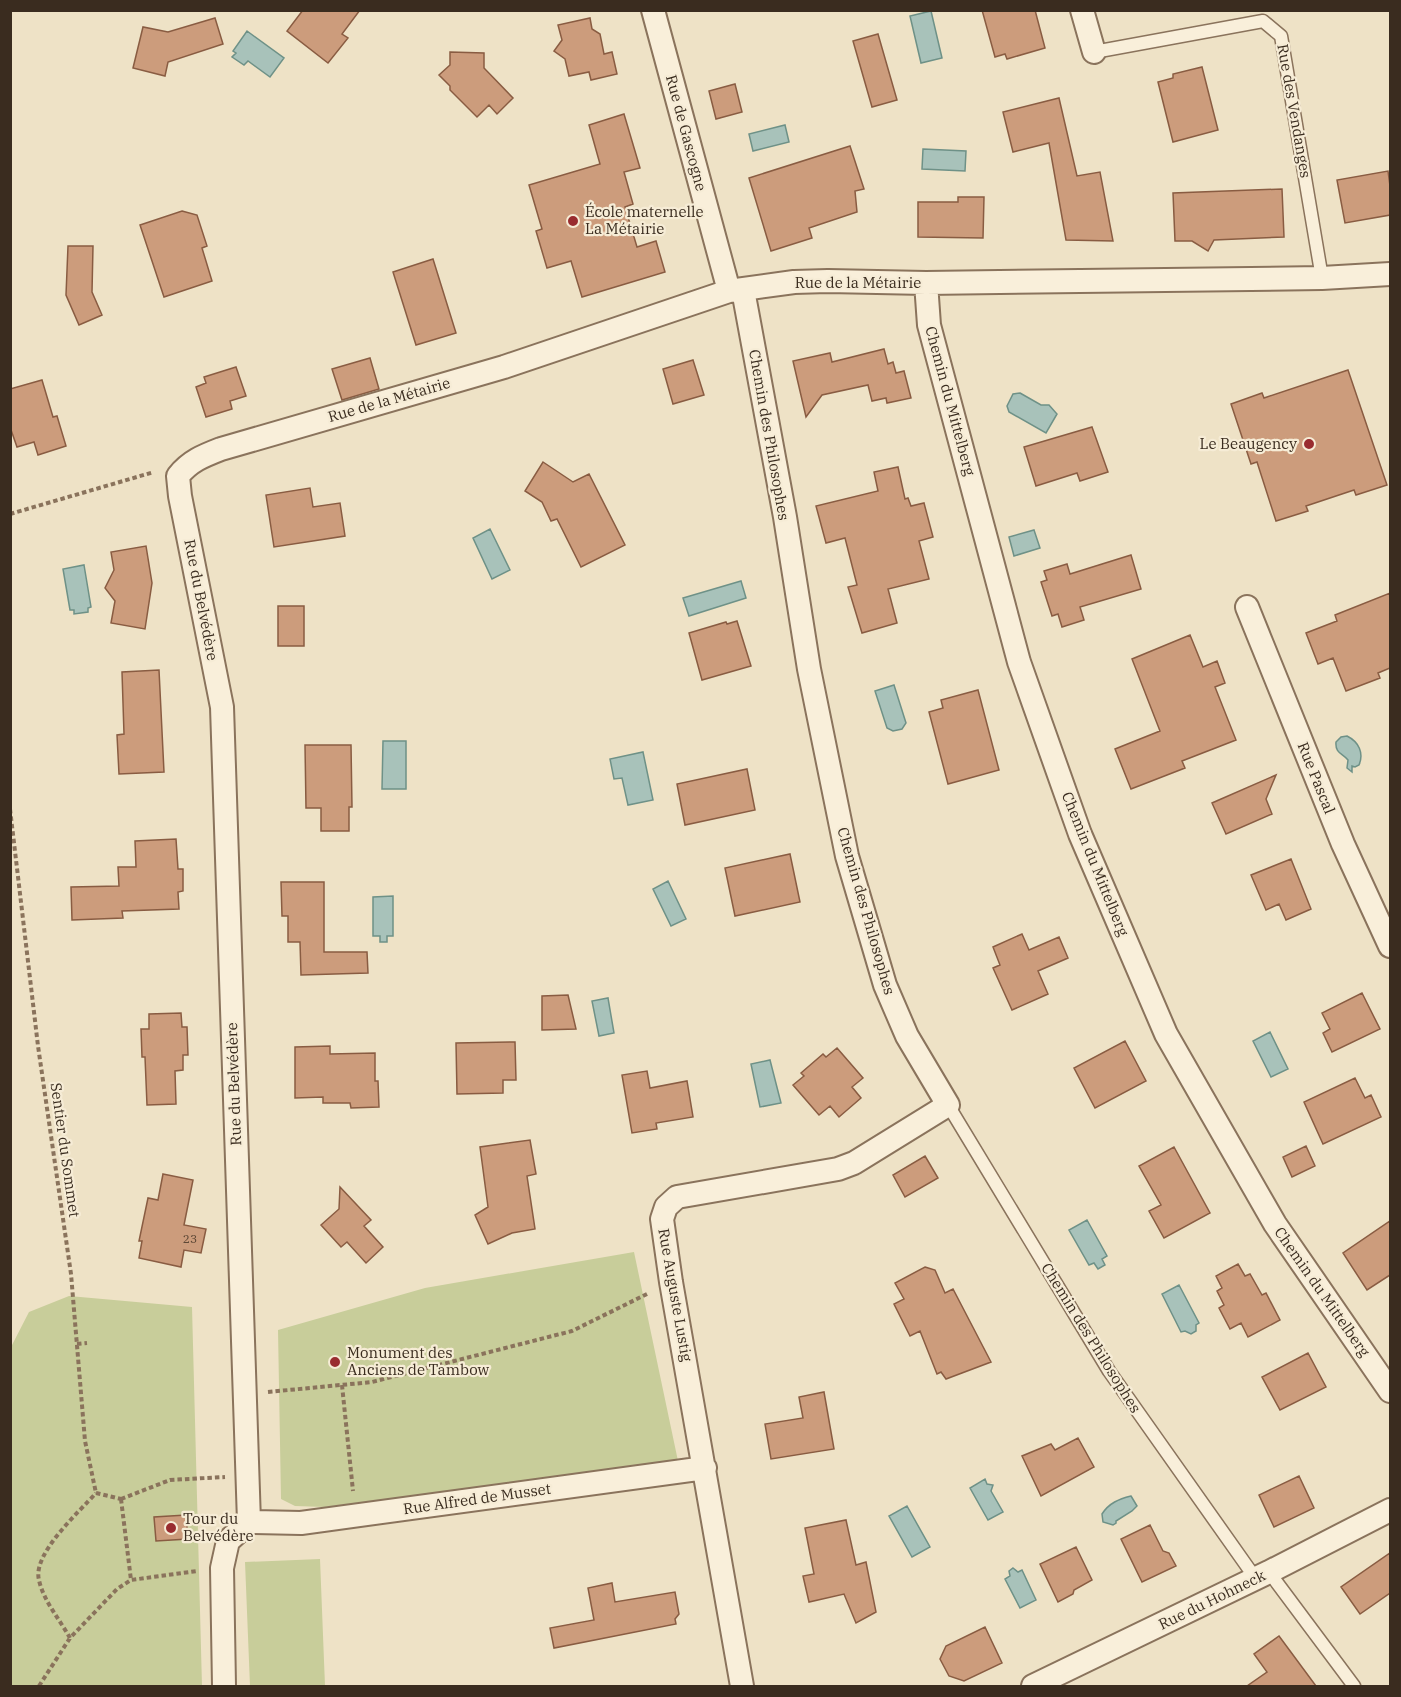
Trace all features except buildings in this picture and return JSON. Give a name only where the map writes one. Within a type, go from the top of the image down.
[{"type":"street","name":"Rue de Gascogne","points":[[653,10],[736,291]]},
{"type":"street","name":"Rue des Vendanges","points":[[1082,10],[1094,52]]},
{"type":"street","name":"Rue de la Métairie","points":[[178,476],[186,465],[201,456],[221,449],[504,367],[736,291],[794,282],[828,281],[926,283],[1322,278],[1390,274]]},
{"type":"street","name":"Chemin du Mittelberg","points":[[926,283],[929,325],[1020,662],[1080,834],[1166,1034],[1275,1224],[1390,1391]]},
{"type":"street","name":"Chemin des Philosophes","points":[[736,291],[785,516],[809,669],[847,856],[885,985],[907,1036],[948,1105]]},
{"type":"street","name":"Rue du Belvédère","points":[[178,476],[222,707],[249,1522]]},
{"type":"street","name":"Rue Pascal","points":[[1247,607],[1343,844],[1390,946]]},
{"type":"street","name":"Rue Auguste Lustig","points":[[742,1686],[671,1282],[662,1219],[666,1207],[677,1197],[838,1169],[854,1163],[948,1105]]},
{"type":"street","name":"Rue Alfred de Musset","points":[[249,1522],[301,1523],[705,1467]]},
{"type":"street","name":"Rue du Hohneck","points":[[1033,1686],[1263,1575],[1390,1510]]},
{"type":"street","points":[[224,1686],[222,1568],[228,1541],[249,1522]]},
{"type":"lane","name":"Rue des Vendanges","points":[[1094,52],[1263,21],[1281,36],[1322,278]]},
{"type":"lane","name":"Chemin des Philosophes","points":[[948,1105],[1109,1371],[1263,1575],[1354,1686]]},
{"type":"path","points":[[10,514],[155,472],[178,476]]},
{"type":"path","name":"Sentier du Sommet","points":[[10,810],[38,1046],[71,1274],[85,1441],[96,1493]]},
{"type":"path","points":[[272,1391],[372,1382],[572,1331],[671,1282]]},
{"type":"path","points":[[77,1344],[87,1343]]},
{"type":"path","points":[[342,1385],[356,1515]]},
{"type":"path","points":[[70,1638],[44,1593],[38,1579],[38,1569],[41,1558],[64,1528],[96,1493],[121,1499],[170,1480],[246,1475]]},
{"type":"path","points":[[121,1499],[131,1580]]},
{"type":"path","points":[[39,1686],[70,1638],[117,1589],[131,1580],[222,1568]]},
{"type":"green space","points":[[634,1252],[678,1461],[325,1507],[295,1506],[281,1499],[278,1330],[425,1288]]},
{"type":"green space","points":[[69,1296],[192,1307],[202,1686],[11,1686],[11,1347],[29,1312]]},
{"type":"green space","points":[[320,1559],[325,1686],[250,1686],[245,1562]]},
{"type":"water","points":[[931,11],[942,58],[921,63],[910,16]]},
{"type":"water","points":[[247,31],[284,58],[270,77],[248,61],[244,65],[232,57],[236,53],[233,51]]},
{"type":"water","points":[[785,125],[789,142],[753,151],[749,134]]},
{"type":"water","points":[[923,149],[966,151],[965,171],[922,169]]},
{"type":"water","points":[[1020,393],[1041,405],[1049,405],[1057,414],[1046,433],[1009,412],[1007,406],[1013,394]]},
{"type":"water","points":[[490,529],[510,570],[492,579],[473,538]]},
{"type":"water","points":[[1034,530],[1040,548],[1014,556],[1009,537]]},
{"type":"water","points":[[84,565],[91,607],[88,608],[88,612],[74,614],[74,610],[70,610],[63,569]]},
{"type":"water","points":[[741,581],[746,598],[689,616],[683,598]]},
{"type":"water","points":[[894,685],[906,723],[902,729],[893,731],[887,728],[875,691]]},
{"type":"water","points":[[1347,736],[1355,741],[1361,752],[1359,765],[1352,766],[1352,772],[1347,768],[1348,760],[1336,746],[1336,742],[1341,737]]},
{"type":"water","points":[[383,741],[406,741],[406,789],[382,789]]},
{"type":"water","points":[[643,752],[653,800],[628,805],[622,778],[614,779],[610,759]]},
{"type":"water","points":[[668,881],[686,919],[671,926],[653,889]]},
{"type":"water","points":[[393,896],[393,936],[387,936],[387,942],[380,942],[380,936],[373,936],[373,897]]},
{"type":"water","points":[[608,998],[614,1033],[599,1036],[592,1001]]},
{"type":"water","points":[[1270,1032],[1288,1069],[1271,1077],[1253,1041]]},
{"type":"water","points":[[770,1060],[781,1103],[760,1107],[751,1064]]},
{"type":"water","points":[[1087,1220],[1107,1256],[1102,1259],[1105,1265],[1098,1269],[1094,1263],[1089,1265],[1069,1230]]},
{"type":"water","points":[[1179,1285],[1199,1323],[1196,1325],[1196,1331],[1191,1334],[1181,1332],[1162,1294]]},
{"type":"water","points":[[985,1479],[987,1484],[993,1485],[991,1491],[1003,1512],[988,1520],[970,1488]]},
{"type":"water","points":[[1131,1496],[1137,1506],[1132,1511],[1113,1525],[1103,1522],[1102,1514],[1111,1504]]},
{"type":"water","points":[[907,1506],[930,1547],[912,1557],[889,1516]]},
{"type":"water","points":[[1013,1568],[1018,1572],[1022,1570],[1036,1600],[1020,1608],[1005,1579],[1010,1576],[1009,1571]]},
{"type":"place","name":"École maternelle La Métairie","points":[[573,221]]},
{"type":"place","name":"Le Beaugency","points":[[1309,444]]},
{"type":"place","name":"Monument des Anciens de Tambow","points":[[335,1362]]},
{"type":"place","name":"Tour du Belvédère","points":[[171,1528]]}]
